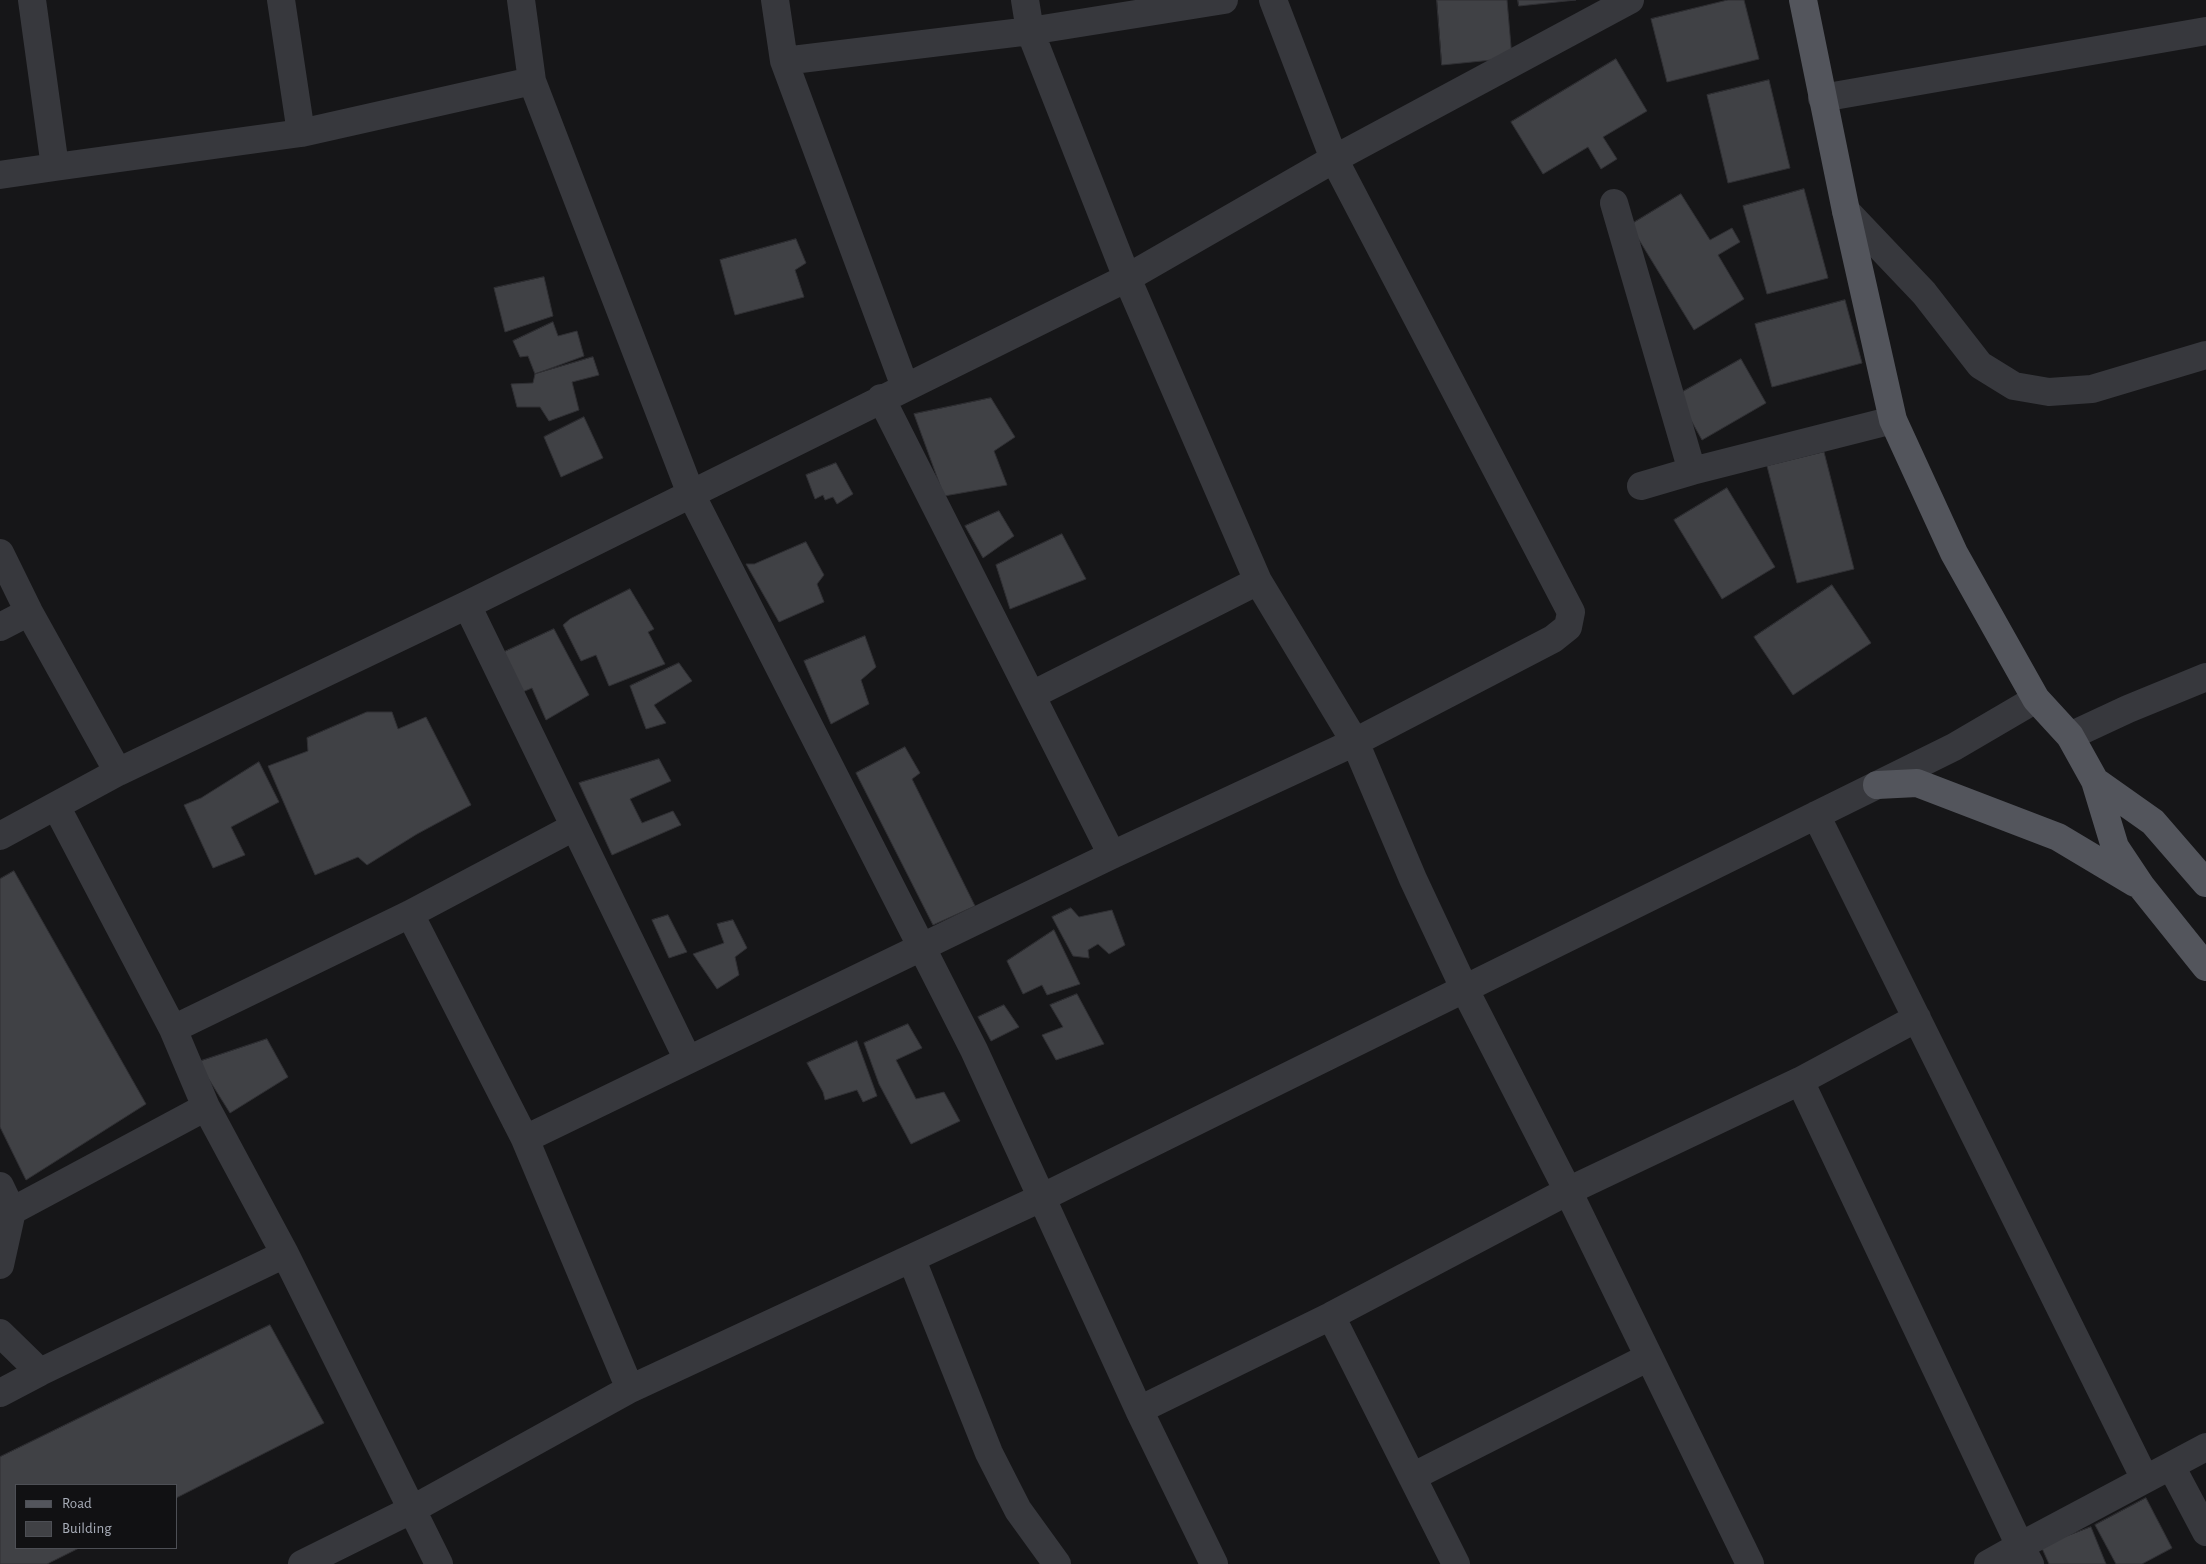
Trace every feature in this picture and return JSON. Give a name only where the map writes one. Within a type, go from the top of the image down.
[{"type":"main road","points":[[1803,0],[1846,211],[1893,420],[1954,553],[2036,699],[2070,736],[2095,781],[2115,847],[2141,886],[2206,967]]},
{"type":"main road","points":[[2095,781],[2153,822],[2206,883]]},
{"type":"main road","points":[[1877,785],[1917,783],[1926,786],[2058,837],[2141,886]]},
{"type":"street","points":[[32,0],[55,167]]},
{"type":"street","points":[[281,0],[301,133]]},
{"type":"street","points":[[521,0],[532,81],[691,494],[974,1050],[1041,1198],[1214,1564]]},
{"type":"street","points":[[775,0],[784,61],[905,387]]},
{"type":"street","points":[[1025,0],[1030,31],[1127,278],[1258,581],[1355,742],[1413,879],[1465,990],[1568,1191],[1750,1564]]},
{"type":"street","points":[[784,61],[1030,31],[1224,0]]},
{"type":"street","points":[[525,1139],[1112,855],[1355,742],[1553,639],[1568,627],[1571,612],[1334,159],[1273,0]]},
{"type":"street","points":[[0,836],[118,772],[467,605],[881,398],[1127,278],[1334,159],[1630,0]]},
{"type":"street","points":[[1822,98],[2206,31]]},
{"type":"street","points":[[0,175],[301,133],[532,81]]},
{"type":"street","points":[[1614,203],[1692,471]]},
{"type":"street","points":[[1846,211],[1924,293],[1980,365],[2014,386],[2050,392],[2092,389],[2206,355]]},
{"type":"street","points":[[881,398],[1112,855]]},
{"type":"street","points":[[1641,486],[1692,471],[1893,420]]},
{"type":"street","points":[[0,553],[29,612],[118,772]]},
{"type":"street","points":[[1032,696],[1258,581]]},
{"type":"street","points":[[467,605],[688,1060]]},
{"type":"street","points":[[0,627],[29,612]]},
{"type":"street","points":[[2070,736],[2128,709],[2206,677]]},
{"type":"street","points":[[302,1564],[411,1510],[630,1390],[912,1260],[1465,990],[1954,747],[2036,699]]},
{"type":"street","points":[[56,806],[173,1029],[206,1107],[285,1254],[439,1564]]},
{"type":"street","points":[[1816,815],[2145,1479]]},
{"type":"street","points":[[173,1029],[410,914],[574,827]]},
{"type":"street","points":[[410,914],[525,1139],[630,1390]]},
{"type":"street","points":[[1140,1410],[1331,1316],[1568,1191],[1800,1081],[1917,1018]]},
{"type":"street","points":[[1800,1081],[2025,1555]]},
{"type":"street","points":[[12,1211],[206,1107]]},
{"type":"street","points":[[0,1186],[12,1211],[0,1265]]},
{"type":"street","points":[[0,1393],[285,1254]]},
{"type":"street","points":[[912,1260],[989,1453],[1018,1510],[1057,1564]]},
{"type":"street","points":[[1331,1316],[1456,1564]]},
{"type":"street","points":[[0,1333],[40,1372]]},
{"type":"street","points":[[1412,1477],[1649,1357]]},
{"type":"street","points":[[1988,1564],[2025,1555],[2145,1479],[2206,1448]]},
{"type":"street","points":[[2171,1466],[2206,1532]]},
{"type":"building","points":[[1437,0],[1507,0],[1512,58],[1442,65]]},
{"type":"building","points":[[1518,0],[1576,0],[1519,6]]},
{"type":"building","points":[[1728,0],[1744,0],[1759,59],[1667,82],[1651,19]]},
{"type":"building","points":[[1616,59],[1647,111],[1603,137],[1617,159],[1601,169],[1588,147],[1543,174],[1511,122]]},
{"type":"building","points":[[1769,80],[1790,168],[1728,183],[1707,95]]},
{"type":"building","points":[[1804,189],[1828,278],[1767,294],[1743,206]]},
{"type":"building","points":[[1681,194],[1710,240],[1732,228],[1740,242],[1718,255],[1744,299],[1694,330],[1630,225]]},
{"type":"building","points":[[796,239],[806,263],[795,270],[804,297],[735,315],[720,260]]},
{"type":"building","points":[[544,277],[553,316],[505,332],[494,288]]},
{"type":"building","points":[[1845,300],[1862,363],[1772,387],[1755,324]]},
{"type":"building","points":[[553,322],[558,336],[577,331],[584,356],[535,374],[528,356],[520,357],[513,341]]},
{"type":"building","points":[[593,357],[599,375],[572,382],[579,410],[549,421],[540,407],[517,407],[511,384],[533,383],[535,374]]},
{"type":"building","points":[[1741,359],[1766,403],[1702,440],[1677,395]]},
{"type":"building","points":[[991,398],[1015,437],[994,451],[1007,485],[944,496],[914,414]]},
{"type":"building","points":[[584,417],[603,458],[561,477],[544,437]]},
{"type":"building","points":[[1824,452],[1854,569],[1797,583],[1767,466]]},
{"type":"building","points":[[836,463],[853,494],[837,504],[833,497],[825,500],[823,495],[815,499],[806,475]]},
{"type":"building","points":[[1727,488],[1775,567],[1722,599],[1674,520]]},
{"type":"building","points":[[999,511],[1014,536],[983,558],[965,526]]},
{"type":"building","points":[[1062,534],[1086,579],[1010,609],[996,565]]},
{"type":"building","points":[[806,542],[824,575],[817,584],[824,602],[779,622],[746,564],[754,564]]},
{"type":"building","points":[[1832,585],[1871,643],[1793,695],[1754,637]]},
{"type":"building","points":[[630,589],[654,629],[648,632],[665,664],[609,686],[596,655],[581,661],[563,625],[570,619]]},
{"type":"building","points":[[554,629],[589,695],[546,720],[532,688],[520,693],[502,653]]},
{"type":"building","points":[[865,636],[876,667],[861,680],[869,704],[831,724],[804,661]]},
{"type":"building","points":[[679,663],[692,681],[654,705],[666,723],[646,729],[630,686]]},
{"type":"building","points":[[367,712],[392,712],[398,729],[426,717],[471,805],[417,834],[367,865],[358,857],[315,875],[268,766],[308,751],[307,738]]},
{"type":"building","points":[[905,747],[920,773],[912,779],[975,906],[933,925],[856,773]]},
{"type":"building","points":[[659,759],[671,781],[630,799],[642,823],[673,811],[681,825],[612,855],[579,783]]},
{"type":"building","points":[[259,762],[279,802],[231,827],[245,855],[213,868],[184,805],[201,798]]},
{"type":"building","points":[[14,871],[146,1104],[26,1180],[0,1127],[0,879]]},
{"type":"building","points":[[1071,908],[1079,917],[1112,910],[1125,945],[1109,954],[1098,944],[1088,950],[1089,958],[1073,956],[1052,917]]},
{"type":"building","points":[[668,915],[687,952],[669,958],[652,920]]},
{"type":"building","points":[[733,920],[747,948],[735,957],[739,975],[717,989],[693,954],[724,943],[717,924]]},
{"type":"building","points":[[1054,930],[1080,984],[1047,995],[1042,985],[1023,994],[1007,961]]},
{"type":"building","points":[[1077,994],[1104,1044],[1056,1060],[1042,1035],[1063,1027],[1050,1005]]},
{"type":"building","points":[[1004,1005],[1019,1027],[991,1041],[978,1017]]},
{"type":"building","points":[[908,1024],[922,1048],[896,1060],[916,1099],[944,1092],[960,1121],[911,1144],[879,1084],[864,1043]]},
{"type":"building","points":[[267,1039],[288,1077],[230,1113],[198,1062]]},
{"type":"building","points":[[857,1041],[877,1096],[863,1102],[857,1090],[825,1100],[823,1092],[807,1063]]},
{"type":"building","points":[[270,1325],[324,1423],[178,1497],[178,1484],[15,1484],[15,1549],[77,1549],[47,1564],[0,1564],[0,1457]]},
{"type":"building","points":[[2146,1498],[2172,1548],[2142,1564],[2116,1564],[2095,1525]]},
{"type":"building","points":[[2091,1527],[2106,1564],[2049,1564],[2041,1546]]}]
